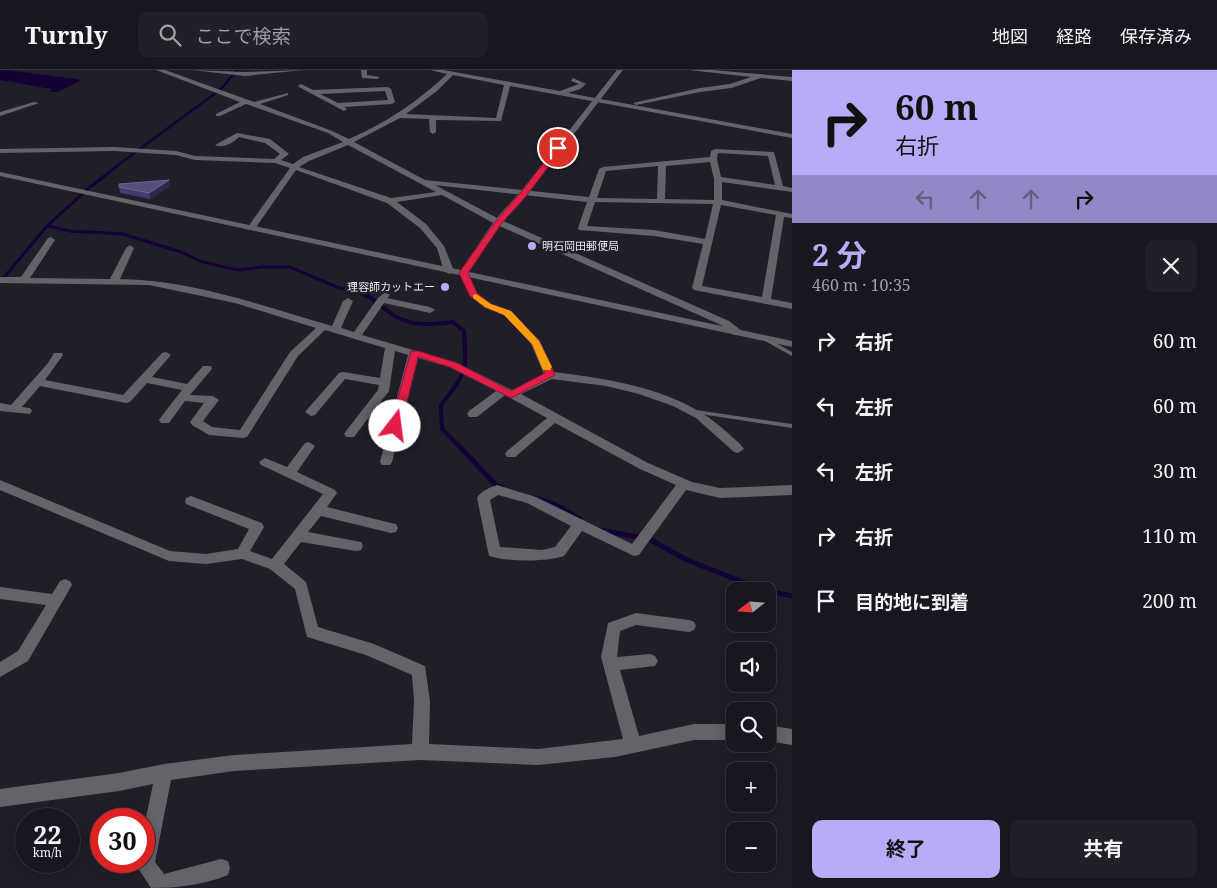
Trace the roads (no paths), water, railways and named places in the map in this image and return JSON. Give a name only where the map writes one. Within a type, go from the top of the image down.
[{"type":"street","points":[[159,70],[255,104],[350,142],[498,222],[725,323],[738,333]]},
{"type":"street","points":[[194,70],[245,74],[301,70]]},
{"type":"street","points":[[364,70],[364,77],[377,77]]},
{"type":"street","points":[[433,70],[626,105],[773,139],[792,136]]},
{"type":"street","points":[[464,273],[498,222],[524,193],[620,70]]},
{"type":"street","points":[[692,70],[792,79]]},
{"type":"street","points":[[250,228],[295,166],[306,159],[376,130],[430,95],[451,74]]},
{"type":"street","points":[[626,105],[700,90],[731,86],[760,76]]},
{"type":"street","points":[[558,94],[578,88],[583,84],[573,80]]},
{"type":"street","points":[[526,88],[536,82]]},
{"type":"street","points":[[392,110],[401,115],[499,120],[507,84]]},
{"type":"street","points":[[301,86],[348,110],[384,110]]},
{"type":"street","points":[[313,92],[388,89],[392,102]]},
{"type":"street","points":[[255,104],[286,94]]},
{"type":"street","points":[[218,115],[246,101]]},
{"type":"street","points":[[337,105],[392,102],[415,106]]},
{"type":"street","points":[[0,114],[36,103]]},
{"type":"street","points":[[432,117],[433,132]]},
{"type":"street","points":[[219,145],[232,140],[237,135],[267,141],[285,154],[276,161]]},
{"type":"street","points":[[773,139],[771,154],[780,188]]},
{"type":"street","points":[[0,151],[114,149],[176,153],[195,158],[276,161],[295,166],[390,201],[423,226],[441,248],[450,270]]},
{"type":"street","points":[[771,154],[716,151],[713,159],[718,179],[718,202],[697,288],[792,306]]},
{"type":"street","points":[[708,242],[654,233],[582,228],[603,170],[713,159]]},
{"type":"street","points":[[661,201],[662,164]]},
{"type":"street","points":[[0,174],[792,344]]},
{"type":"street","points":[[718,179],[792,190]]},
{"type":"street","points":[[425,182],[464,184],[524,193],[593,200],[718,202],[792,216]]},
{"type":"street","points":[[390,201],[443,193]]},
{"type":"street","points":[[766,301],[780,214]]},
{"type":"street","points":[[24,280],[50,240]]},
{"type":"street","points":[[114,281],[130,248]]},
{"type":"street","points":[[464,273],[473,294],[488,306],[508,313],[536,343],[550,375]]},
{"type":"street","points":[[0,280],[148,282],[204,294],[453,365],[508,392],[644,466],[684,483],[720,493],[792,490]]},
{"type":"street","points":[[356,336],[383,297],[430,310]]},
{"type":"street","points":[[335,330],[348,301]]},
{"type":"street","points":[[144,379],[181,385],[190,398],[213,400],[196,422],[209,431],[243,434],[294,354],[323,327]]},
{"type":"street","points":[[350,434],[383,391],[391,346]]},
{"type":"street","points":[[386,462],[414,353]]},
{"type":"street","points":[[14,409],[38,382],[58,355]]},
{"type":"street","points":[[38,382],[126,398],[166,355]]},
{"type":"street","points":[[165,420],[207,368]]},
{"type":"street","points":[[311,412],[343,375],[369,381],[384,382]]},
{"type":"street","points":[[473,414],[508,392],[550,375],[614,383],[659,395],[696,412],[738,449]]},
{"type":"street","points":[[0,407],[26,411]]},
{"type":"street","points":[[511,454],[554,418]]},
{"type":"street","points":[[289,474],[309,446]]},
{"type":"street","points":[[265,462],[331,494],[275,565]]},
{"type":"street","points":[[580,524],[559,552],[542,555],[494,552],[483,498],[497,490],[531,500],[580,524],[634,551],[684,483]]},
{"type":"street","points":[[0,485],[169,556],[206,559],[242,554],[275,565],[301,586],[312,632],[368,649],[419,671],[422,701],[420,752]]},
{"type":"street","points":[[190,501],[257,527],[242,554]]},
{"type":"street","points":[[318,510],[391,528]]},
{"type":"street","points":[[298,536],[356,546]]},
{"type":"street","points":[[0,670],[23,656],[64,585]]},
{"type":"street","points":[[0,593],[56,600]]},
{"type":"street","points":[[633,745],[609,657],[614,627],[636,619],[689,626]]},
{"type":"street","points":[[611,664],[650,661]]},
{"type":"street","points":[[0,798],[234,764],[420,752],[538,757],[616,749],[694,732],[726,732]]},
{"type":"street","points":[[776,734],[792,736]]},
{"type":"street","points":[[164,773],[145,865],[160,884],[221,868]]},
{"type":"lane","points":[[766,339],[792,354]]},
{"type":"lane","points":[[696,412],[792,426]]},
{"type":"waterway","points":[[114,168],[221,89],[237,70]]},
{"type":"waterway","points":[[47,226],[89,188],[116,167]]},
{"type":"waterway","points":[[0,282],[47,226]]},
{"type":"waterway","points":[[47,226],[70,231],[123,234],[181,252],[200,261],[237,270],[263,267],[290,267],[339,288],[353,290]]},
{"type":"waterway","points":[[353,290],[358,291]]},
{"type":"waterway","points":[[353,290],[367,296],[396,317],[412,323],[436,324],[453,322],[464,331],[465,364],[463,371],[456,386],[441,405],[442,429],[458,445]]},
{"type":"waterway","points":[[458,445],[497,486],[502,487]]},
{"type":"waterway","points":[[536,498],[554,504],[580,519]]},
{"type":"waterway","points":[[600,530],[649,539],[687,560],[763,590],[792,596]]},
{"type":"place","name":"明石岡田郵便局","points":[[532,246]]},
{"type":"place","name":"理容師カットエー","points":[[445,287]]}]
